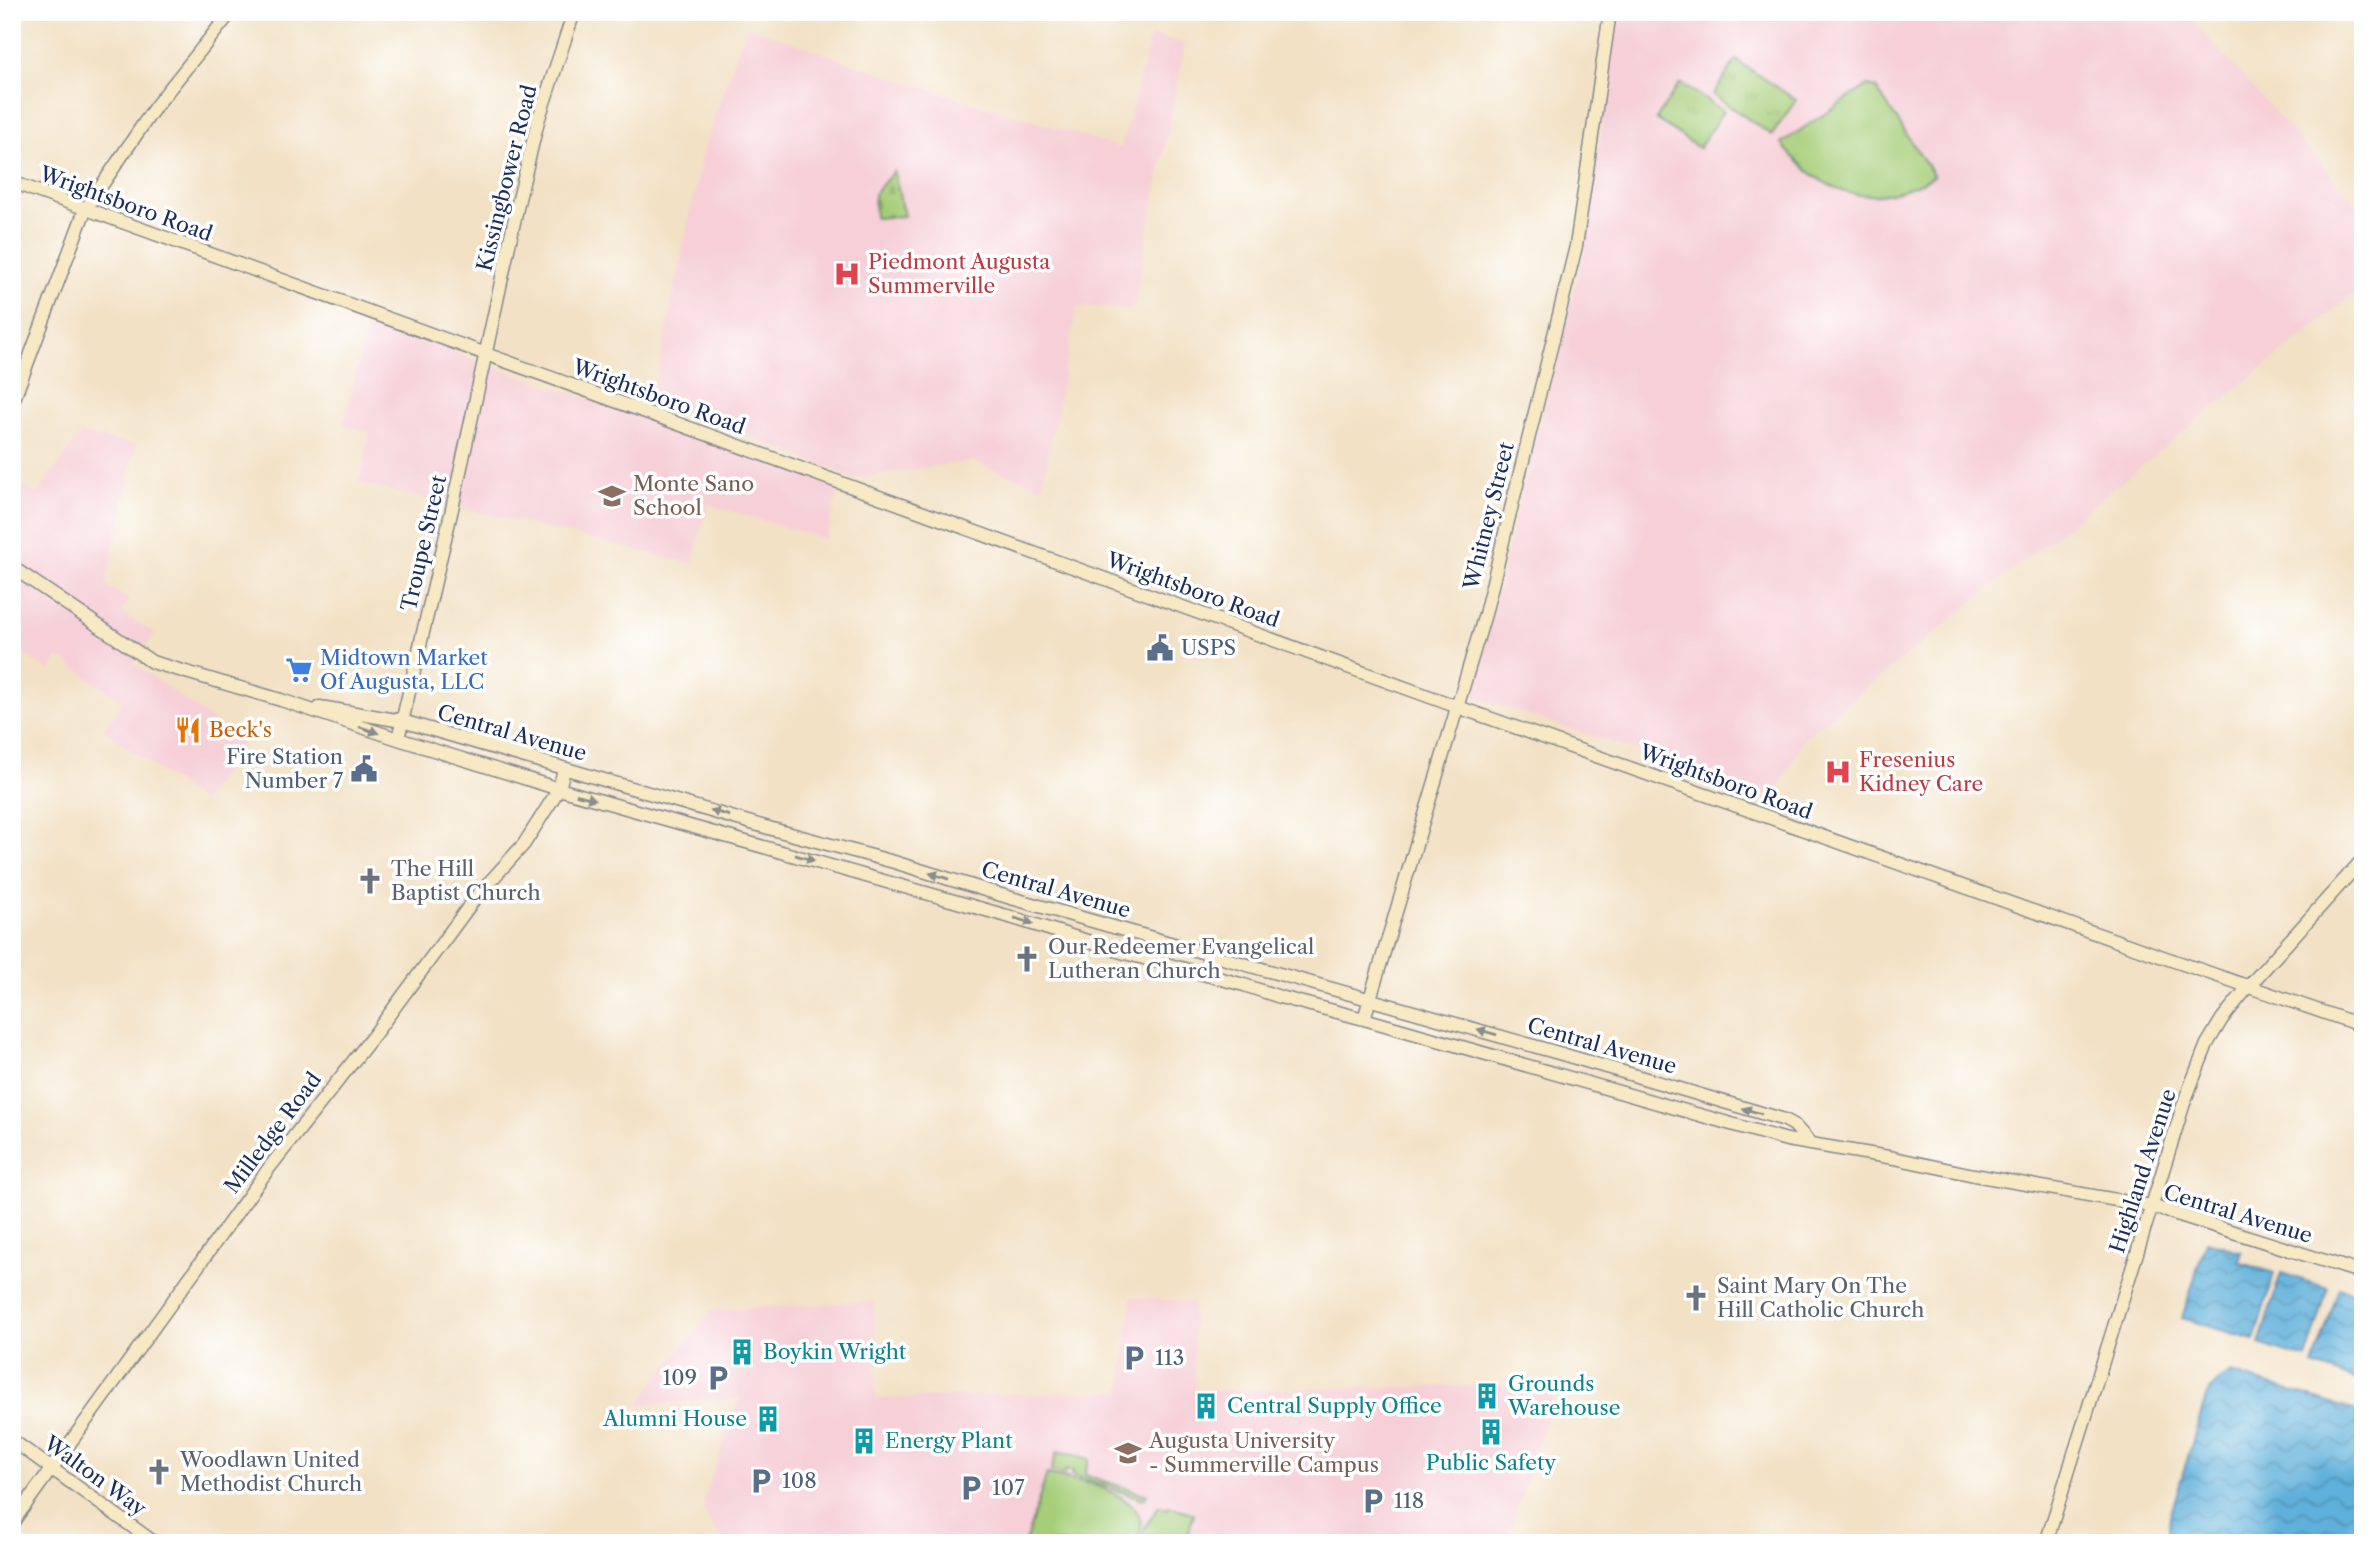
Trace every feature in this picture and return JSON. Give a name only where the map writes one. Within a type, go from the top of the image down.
[{"type":"main road","points":[[12,404],[85,210],[155,107],[231,12]]},
{"type":"main road","name":"Kissingbower Road","points":[[485,355],[538,121],[574,12]]},
{"type":"main road","name":"Whitney Street","points":[[1364,1019],[1485,614],[1576,246],[1610,12]]},
{"type":"main road","name":"Wrightsboro Road","points":[[12,182],[1458,707],[2363,1026]]},
{"type":"main road","name":"Troupe Street","points":[[398,740],[485,355]]},
{"type":"main road","name":"Central Avenue","points":[[12,567],[152,662],[281,700],[398,740],[559,789],[768,847],[1125,953],[1244,985],[1280,998],[1364,1019],[1768,1135],[2151,1206],[2363,1273]]},
{"type":"main road","name":"Central Avenue","points":[[281,700],[402,721],[1369,999],[1785,1121],[1794,1125],[1810,1143]]},
{"type":"main road","name":"Milledge Road","points":[[12,1523],[269,1168],[374,1035],[476,897],[524,844],[559,789],[564,769]]},
{"type":"main road","name":"Highland Avenue","points":[[2046,1543],[2185,1100],[2207,1044],[2222,1019],[2248,987],[2363,859]]},
{"type":"main road","name":"Walton Way","points":[[12,1440],[155,1543]]},
{"type":"shaded area","points":[[1618,12],[2185,12],[2363,211],[2363,287],[1803,739],[1775,796],[1471,696],[1583,256]]},
{"type":"shaded area","name":"Piedmont Augusta Summerville","points":[[746,26],[889,76],[1121,148],[1151,35],[1185,43],[1133,309],[1077,306],[1042,487],[972,461],[855,478],[652,399],[704,148]]},
{"type":"shaded area","points":[[369,320],[491,366],[640,416],[839,488],[826,539],[707,504],[693,564],[359,483],[370,432],[343,425]]},
{"type":"shaded area","points":[[81,434],[136,445],[106,585],[129,601],[121,612],[155,633],[133,663],[244,743],[202,802],[103,729],[123,701],[59,657],[49,671],[12,646],[12,479],[37,494]]},
{"type":"shaded area","name":"Augusta University - Summerville Campus","points":[[1132,1297],[1192,1302],[1195,1391],[1557,1384],[1507,1543],[723,1543],[704,1513],[704,1500],[739,1398],[637,1405],[712,1310],[875,1301],[876,1399],[1121,1391]]},
{"type":"green space","points":[[1736,60],[1796,100],[1772,135],[1713,95]]},
{"type":"green space","points":[[1680,83],[1723,111],[1699,148],[1656,119]]},
{"type":"green space","points":[[1867,86],[1876,88],[1934,176],[1911,187],[1889,193],[1850,193],[1832,187],[1815,176],[1781,143]]},
{"type":"green space","points":[[894,171],[904,216],[875,218],[874,194]]},
{"type":"green space","points":[[1057,1452],[1089,1459],[1085,1475],[1147,1495],[1143,1499],[1072,1475],[1073,1471],[1066,1470],[1065,1474],[1051,1471]]},
{"type":"green space","points":[[1047,1474],[1088,1483],[1131,1504],[1139,1515],[1141,1527],[1136,1543],[1025,1543]]},
{"type":"green space","points":[[1159,1506],[1168,1509],[1169,1506],[1194,1514],[1185,1543],[1140,1543],[1144,1529]]},
{"type":"water","points":[[2206,1241],[2242,1252],[2239,1262],[2274,1273],[2254,1340],[2182,1318]]},
{"type":"water","points":[[2281,1273],[2328,1288],[2306,1359],[2259,1344]]},
{"type":"water","points":[[2339,1288],[2363,1296],[2363,1382],[2313,1365]]},
{"type":"water","points":[[2231,1373],[2363,1413],[2363,1543],[2170,1543],[2170,1516],[2207,1394],[2220,1379]]},
{"type":"place","name":"Piedmont Augusta Summerville","points":[[847,274]]},
{"type":"place","name":"Monte Sano School","points":[[612,496]]},
{"type":"place","name":"USPS","points":[[1160,648]]},
{"type":"place","name":"Midtown Market Of Augusta, LLC","points":[[299,670]]},
{"type":"place","name":"Beck's","points":[[188,730]]},
{"type":"place","name":"Fire Station Number 7","points":[[364,769]]},
{"type":"place","name":"Fresenius Kidney Care","points":[[1838,772]]},
{"type":"place","name":"The Hill Baptist Church","points":[[370,881]]},
{"type":"place","name":"Our Redeemer Evangelical Lutheran Church","points":[[1027,959]]},
{"type":"place","name":"Saint Mary On The Hill Catholic Church","points":[[1696,1298]]},
{"type":"place","name":"Boykin Wright","points":[[742,1352]]},
{"type":"place","name":"113","points":[[1134,1358]]},
{"type":"place","name":"109","points":[[718,1378]]},
{"type":"place","name":"Grounds Warehouse","points":[[1487,1396]]},
{"type":"place","name":"Central Supply Office","points":[[1206,1406]]},
{"type":"place","name":"Alumni House","points":[[768,1419]]},
{"type":"place","name":"Public Safety","points":[[1491,1432]]},
{"type":"place","name":"Energy Plant","points":[[864,1441]]},
{"type":"place","name":"Augusta University - Summerville Campus","points":[[1128,1453]]},
{"type":"place","name":"Woodlawn United Methodist Church","points":[[159,1472]]},
{"type":"place","name":"108","points":[[761,1481]]},
{"type":"place","name":"107","points":[[971,1488]]},
{"type":"place","name":"118","points":[[1373,1501]]}]
